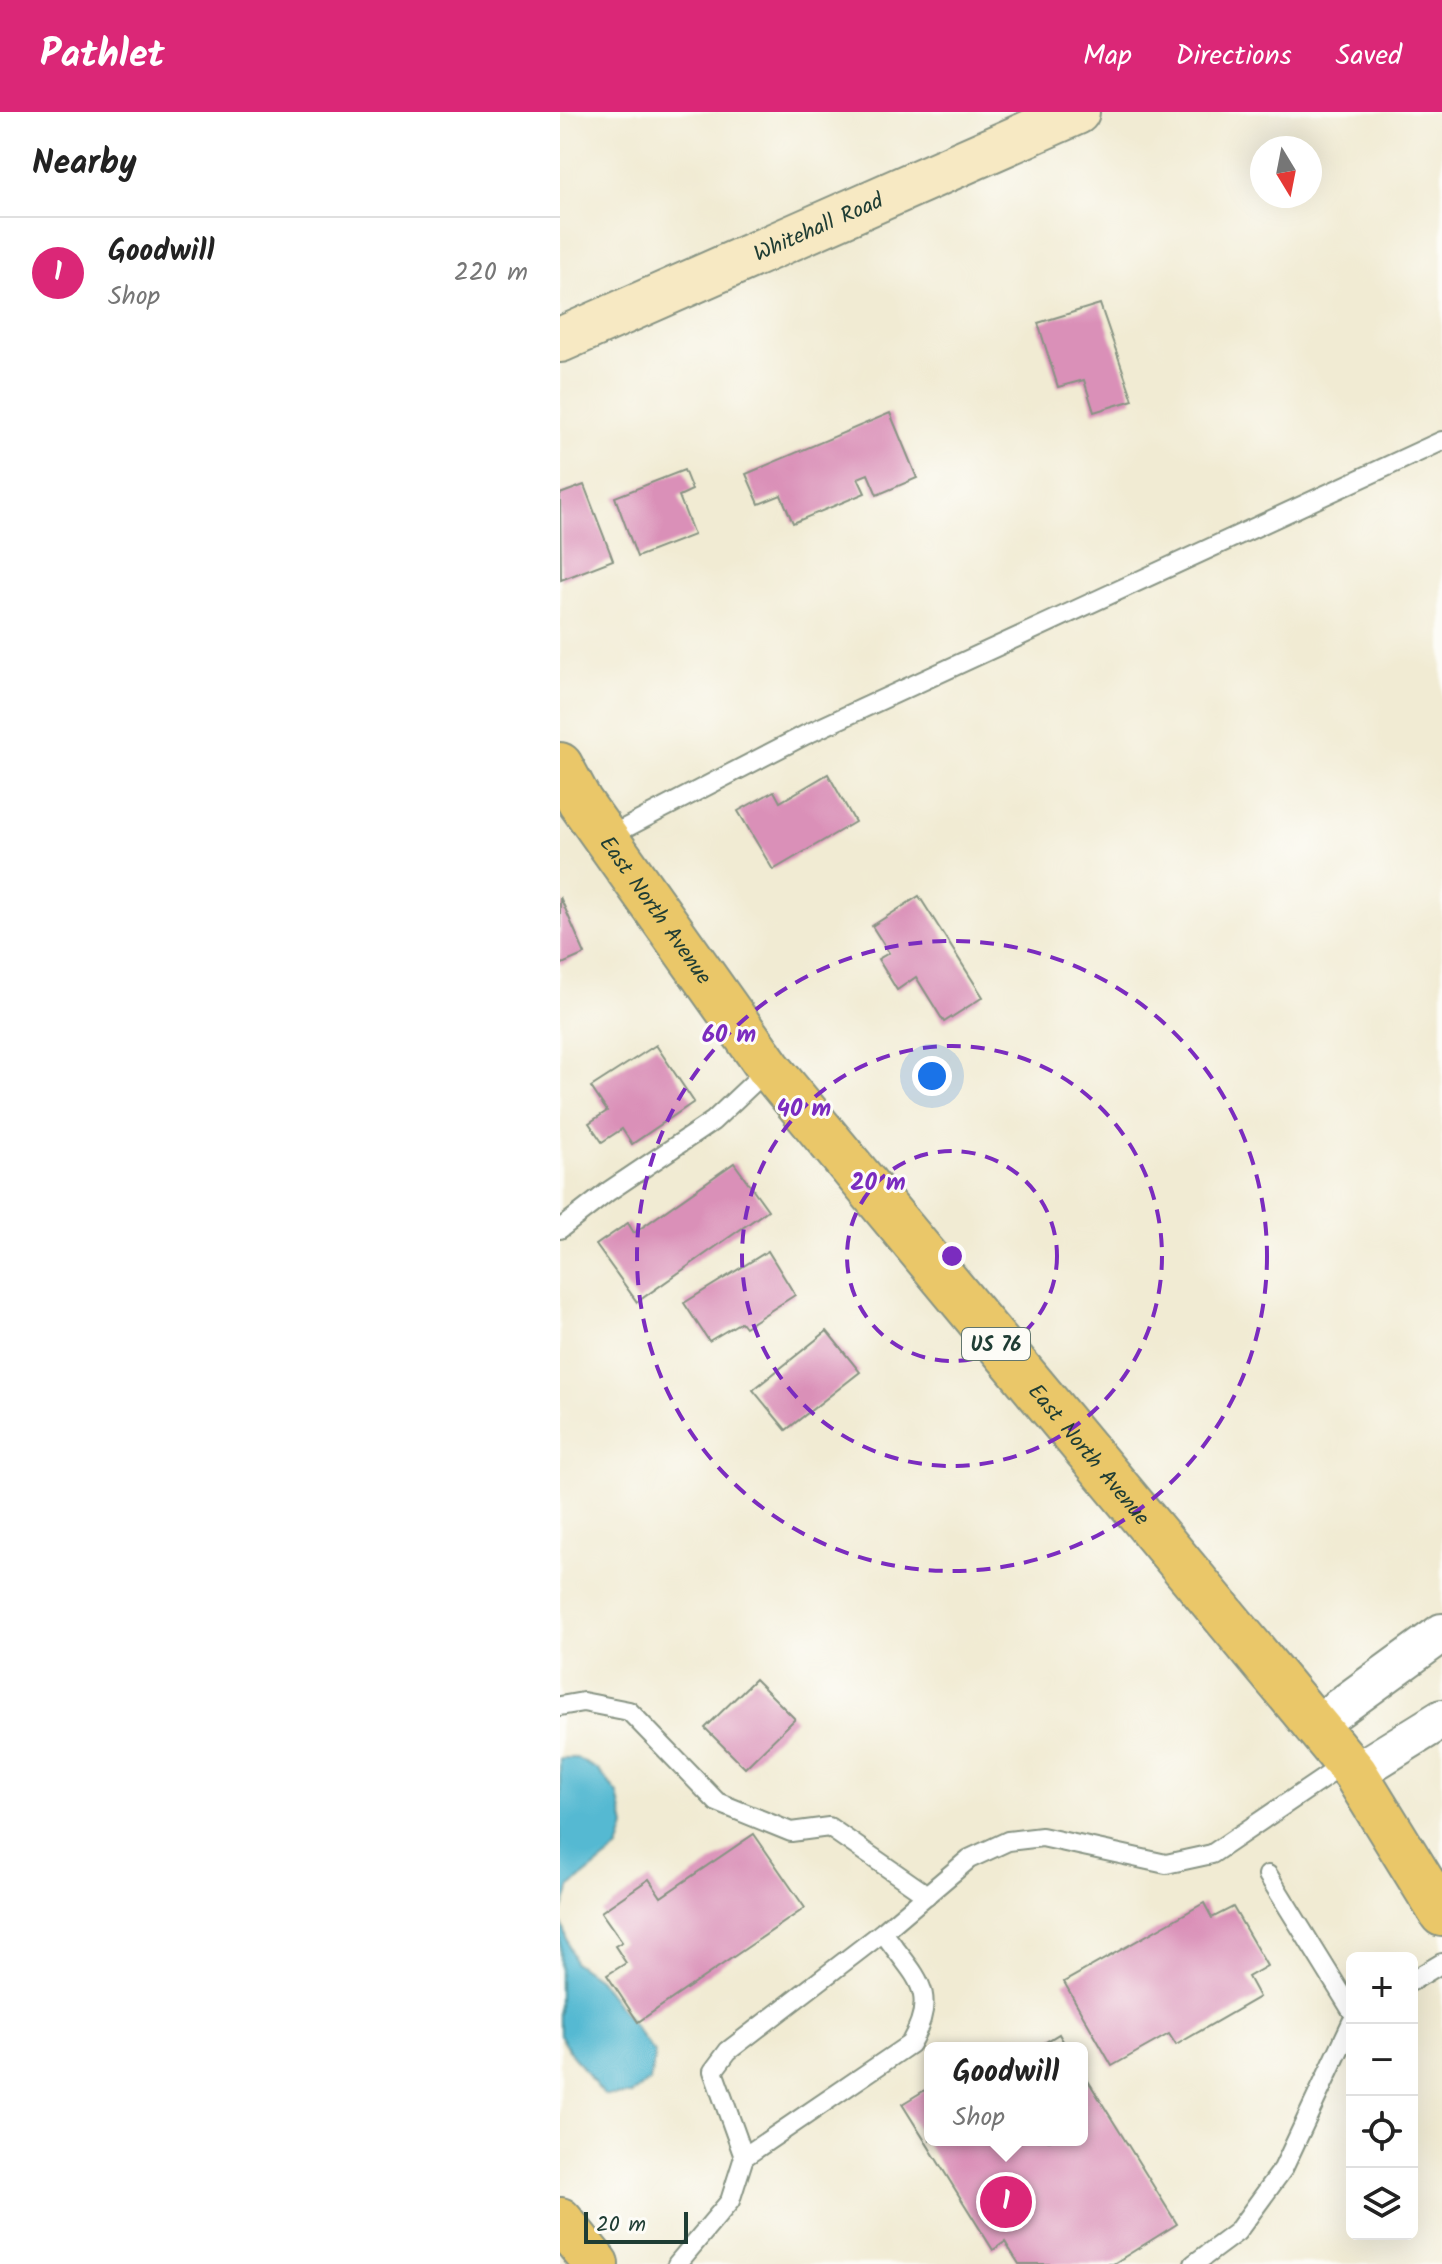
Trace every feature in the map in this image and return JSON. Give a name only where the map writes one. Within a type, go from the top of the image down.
[{"type":"main road","name":"Whitehall Road","points":[[560,340],[1077,112]]},
{"type":"main road","name":"East North Avenue","points":[[560,765],[606,838],[769,1068],[1350,1768],[1442,1914]]},
{"type":"main road","points":[[560,2220],[596,2264]]},
{"type":"street","points":[[1313,1727],[1442,1633]]},
{"type":"street","points":[[1350,1768],[1442,1719]]},
{"type":"lane","points":[[606,838],[805,735],[1442,441]]},
{"type":"lane","points":[[560,1229],[609,1191],[713,1121],[769,1068]]},
{"type":"lane","points":[[560,1706],[583,1702],[629,1711],[717,1802],[791,1832],[829,1827],[927,1895]]},
{"type":"lane","points":[[677,2264],[730,2201],[744,2157],[713,2071],[728,2051],[883,1932],[969,1859],[1008,1841],[1042,1837],[1166,1864],[1212,1854],[1350,1768]]},
{"type":"lane","points":[[1268,1875],[1346,2001]]},
{"type":"lane","points":[[744,2157],[910,2044],[924,2019],[926,1994],[883,1932]]},
{"type":"lane","points":[[1418,1977],[1442,1963]]},
{"type":"lane","points":[[1194,2264],[1237,2232],[1283,2169],[1351,2024]]},
{"type":"water","points":[[560,1758],[576,1758],[598,1770],[618,1794],[625,1827],[618,1849],[570,1887],[560,1917]]},
{"type":"water","points":[[560,1918],[574,1962],[598,1979],[655,2054],[650,2081],[630,2095],[604,2095],[571,2054],[560,2034]]},
{"type":"building","points":[[1100,304],[1133,400],[1094,412],[1084,380],[1058,387],[1038,323]]},
{"type":"building","points":[[890,413],[917,478],[877,495],[868,474],[858,478],[865,493],[793,523],[781,495],[759,504],[746,474]]},
{"type":"building","points":[[684,470],[692,490],[679,496],[694,535],[637,557],[615,497]]},
{"type":"building","points":[[584,485],[613,560],[561,580],[560,494]]},
{"type":"building","points":[[828,774],[855,822],[773,870],[738,811],[774,791],[780,802]]},
{"type":"building","points":[[919,896],[983,997],[944,1022],[916,977],[897,990],[878,959],[889,953],[872,926]]},
{"type":"building","points":[[560,897],[585,954],[560,965]]},
{"type":"building","points":[[656,1045],[694,1102],[632,1144],[622,1129],[602,1142],[589,1123],[607,1111],[591,1087]]},
{"type":"building","points":[[734,1163],[768,1210],[637,1302],[596,1245],[628,1223],[634,1233]]},
{"type":"building","points":[[768,1251],[795,1295],[745,1327],[741,1322],[709,1341],[684,1303]]},
{"type":"building","points":[[827,1331],[860,1372],[786,1430],[753,1390]]},
{"type":"building","points":[[755,1679],[795,1719],[745,1768],[705,1728]]},
{"type":"building","points":[[754,1834],[805,1908],[638,2022],[607,1975],[626,1963],[615,1946],[622,1942],[601,1912],[649,1879],[661,1897]]},
{"type":"building","points":[[1204,1903],[1212,1918],[1233,1907],[1267,1966],[1248,1977],[1259,1997],[1176,2045],[1169,2034],[1112,2066],[1064,1982]]},
{"type":"building","points":[[1059,2034],[1064,2042],[1046,2042]]},
{"type":"building","points":[[1088,2081],[1177,2224],[1113,2264],[1019,2264],[1005,2242],[993,2250],[928,2146],[1088,2146]]},
{"type":"building","points":[[924,2091],[924,2139],[902,2104]]},
{"type":"place","name":"Goodwill","points":[[1006,2202]]}]
